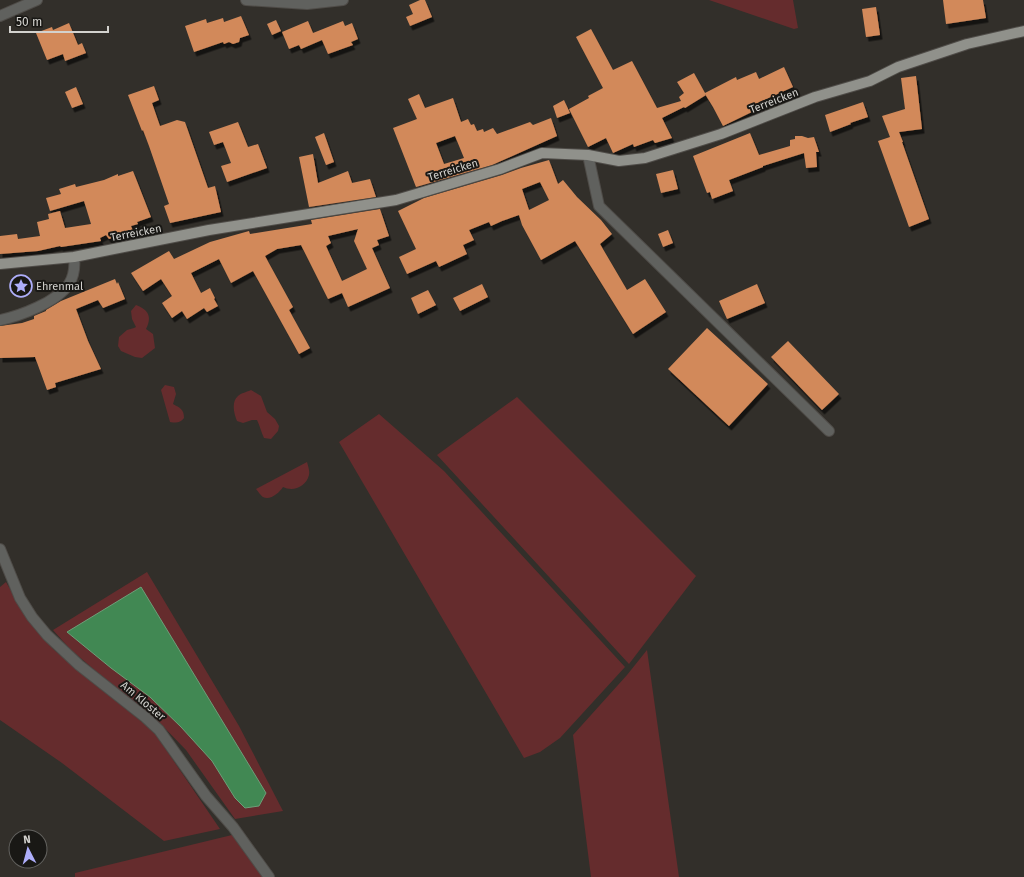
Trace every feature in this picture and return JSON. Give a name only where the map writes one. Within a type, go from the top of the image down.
[{"type":"main road","name":"Terreicken","points":[[0,264],[74,257],[209,230],[396,200],[500,169],[542,152],[588,155],[619,162],[645,158],[721,134],[815,97],[870,81],[898,67],[967,44],[1024,31]]},
{"type":"street","points":[[0,16],[37,0]]},
{"type":"street","points":[[246,0],[307,4],[343,0]]},
{"type":"street","points":[[588,155],[599,206],[829,432]]},
{"type":"street","points":[[0,320],[43,305],[53,299],[69,284],[73,276],[75,267],[74,257]]},
{"type":"street","name":"Am Kloster","points":[[0,549],[20,598],[32,617],[47,635],[79,665],[145,717],[159,730],[206,796],[233,827],[269,877]]},
{"type":"shaded area","points":[[709,0],[793,0],[798,28],[794,29]]},
{"type":"shaded area","points":[[136,305],[144,309],[148,314],[149,321],[146,329],[153,334],[155,348],[142,358],[135,357],[121,351],[118,346],[119,337],[127,330],[136,327],[132,319],[131,311]]},
{"type":"shaded area","points":[[165,385],[174,387],[176,394],[173,404],[181,409],[184,415],[184,418],[180,422],[170,422],[161,390]]},
{"type":"shaded area","points":[[251,390],[261,396],[267,412],[275,419],[279,426],[278,431],[271,439],[264,438],[257,420],[243,423],[237,421],[234,412],[234,401],[242,393]]},
{"type":"shaded area","points":[[517,397],[696,576],[629,664],[437,455]]},
{"type":"shaded area","points":[[379,414],[444,471],[625,667],[560,738],[540,752],[524,758],[339,442]]},
{"type":"shaded area","points":[[307,462],[309,475],[305,483],[299,487],[291,489],[283,487],[277,494],[269,498],[262,496],[256,489]]},
{"type":"shaded area","points":[[147,572],[239,726],[283,811],[235,819],[186,750],[154,717],[70,649],[53,630]]},
{"type":"shaded area","points":[[6,582],[25,615],[53,649],[156,735],[220,829],[164,841],[62,763],[0,720],[0,587]]},
{"type":"shaded area","points":[[141,587],[266,793],[259,806],[245,808],[235,798],[212,761],[181,727],[150,697],[111,668],[67,632]]},
{"type":"shaded area","points":[[647,650],[679,877],[591,877],[573,735],[627,675]]},
{"type":"shaded area","points":[[232,835],[263,877],[75,877],[75,873]]},
{"type":"building","points":[[420,0],[425,0],[432,17],[410,26],[406,17],[413,14],[409,5]]},
{"type":"building","points":[[943,0],[983,0],[986,18],[946,24]]},
{"type":"building","points":[[876,7],[880,35],[866,37],[862,9]]},
{"type":"building","points":[[241,16],[249,35],[240,38],[239,42],[233,44],[229,42],[224,44],[223,42],[194,52],[185,26],[206,19],[207,23],[223,18],[224,22]]},
{"type":"building","points":[[276,20],[281,31],[272,35],[267,24]]},
{"type":"building","points":[[308,21],[313,33],[343,21],[345,26],[352,23],[358,39],[351,42],[353,45],[328,54],[322,40],[301,49],[299,45],[289,49],[282,32]]},
{"type":"building","points":[[69,23],[78,45],[82,43],[86,53],[65,61],[63,54],[47,60],[36,33],[52,27],[53,30]]},
{"type":"building","points":[[591,29],[613,70],[632,61],[657,108],[681,101],[679,97],[684,93],[677,82],[694,73],[705,93],[736,77],[737,80],[756,72],[759,79],[784,67],[793,87],[753,105],[756,110],[723,126],[706,95],[685,108],[684,107],[662,118],[672,138],[655,143],[653,140],[634,147],[633,144],[613,153],[606,138],[588,147],[569,109],[603,88],[576,37]]},
{"type":"building","points":[[916,76],[922,129],[899,132],[929,219],[909,227],[878,141],[890,137],[882,116],[905,109],[901,78]]},
{"type":"building","points":[[154,86],[159,100],[152,103],[160,126],[177,120],[185,122],[208,188],[215,186],[221,212],[170,223],[164,206],[169,204],[143,130],[142,131],[128,95]]},
{"type":"building","points":[[76,87],[83,104],[72,108],[65,92]]},
{"type":"building","points":[[419,94],[425,108],[453,98],[461,122],[468,119],[471,125],[474,124],[477,131],[483,129],[484,132],[493,128],[497,134],[530,122],[533,125],[551,118],[557,136],[492,165],[416,187],[393,128],[417,119],[408,99]],"holes":[[[455,136],[464,158],[444,164],[436,143]]]},
{"type":"building","points":[[564,100],[570,113],[557,118],[553,106]]},
{"type":"building","points":[[863,102],[868,117],[830,132],[825,115]]},
{"type":"building","points":[[238,122],[248,147],[258,144],[267,168],[227,182],[221,166],[231,163],[223,142],[214,145],[209,132]]},
{"type":"building","points":[[324,133],[334,162],[326,165],[315,137]]},
{"type":"building","points":[[750,133],[759,155],[790,146],[790,140],[795,139],[795,136],[808,138],[814,137],[819,152],[816,152],[817,167],[806,168],[804,153],[763,166],[729,180],[733,191],[712,199],[710,192],[707,193],[693,156]]},
{"type":"building","points":[[313,154],[318,183],[348,171],[352,183],[370,179],[376,197],[309,207],[299,157]]},
{"type":"building","points":[[549,160],[558,184],[563,180],[577,197],[601,220],[612,234],[600,244],[627,290],[645,279],[666,312],[633,334],[575,241],[541,260],[522,225],[519,215],[491,226],[489,222],[469,230],[474,240],[463,245],[467,254],[439,267],[436,261],[407,274],[399,257],[416,249],[398,211],[424,198]],"holes":[[[540,182],[549,200],[529,210],[522,189]]]},
{"type":"building","points":[[673,170],[678,189],[661,193],[656,174]]},
{"type":"building","points":[[133,171],[151,217],[131,226],[133,231],[109,239],[106,235],[100,238],[101,241],[60,246],[38,251],[0,254],[0,236],[17,234],[18,239],[40,236],[37,222],[49,219],[48,214],[60,211],[65,228],[91,224],[84,201],[50,211],[46,198],[61,194],[59,189],[75,184],[76,187]]},
{"type":"building","points":[[380,209],[389,236],[377,240],[379,245],[372,248],[390,288],[348,307],[342,293],[328,299],[301,245],[277,249],[265,256],[293,307],[289,310],[310,348],[299,354],[253,271],[231,283],[219,259],[191,273],[201,293],[210,288],[218,306],[207,312],[204,308],[187,319],[182,311],[172,318],[162,303],[172,296],[161,279],[143,291],[131,273],[169,251],[174,259],[210,242],[249,231],[250,234],[312,224],[311,220]],"holes":[[[358,229],[354,241],[367,269],[342,281],[326,246],[331,243],[328,236]]]},
{"type":"building","points":[[668,230],[673,243],[663,247],[658,234]]},
{"type":"building","points":[[115,279],[117,284],[118,282],[125,299],[103,308],[98,300],[76,309],[88,341],[101,369],[55,383],[56,387],[47,390],[35,357],[0,358],[0,326],[22,323],[34,319],[34,316],[46,311],[61,301]]},
{"type":"building","points":[[482,284],[488,297],[460,311],[453,298]]},
{"type":"building","points":[[757,284],[765,303],[727,319],[719,301]]},
{"type":"building","points":[[428,290],[436,305],[418,314],[411,298]]},
{"type":"building","points":[[707,328],[768,384],[729,426],[668,369]]},
{"type":"building","points":[[788,341],[839,394],[822,410],[771,357]]},
{"type":"place","name":"Ehrenmal","points":[[21,286]]}]
